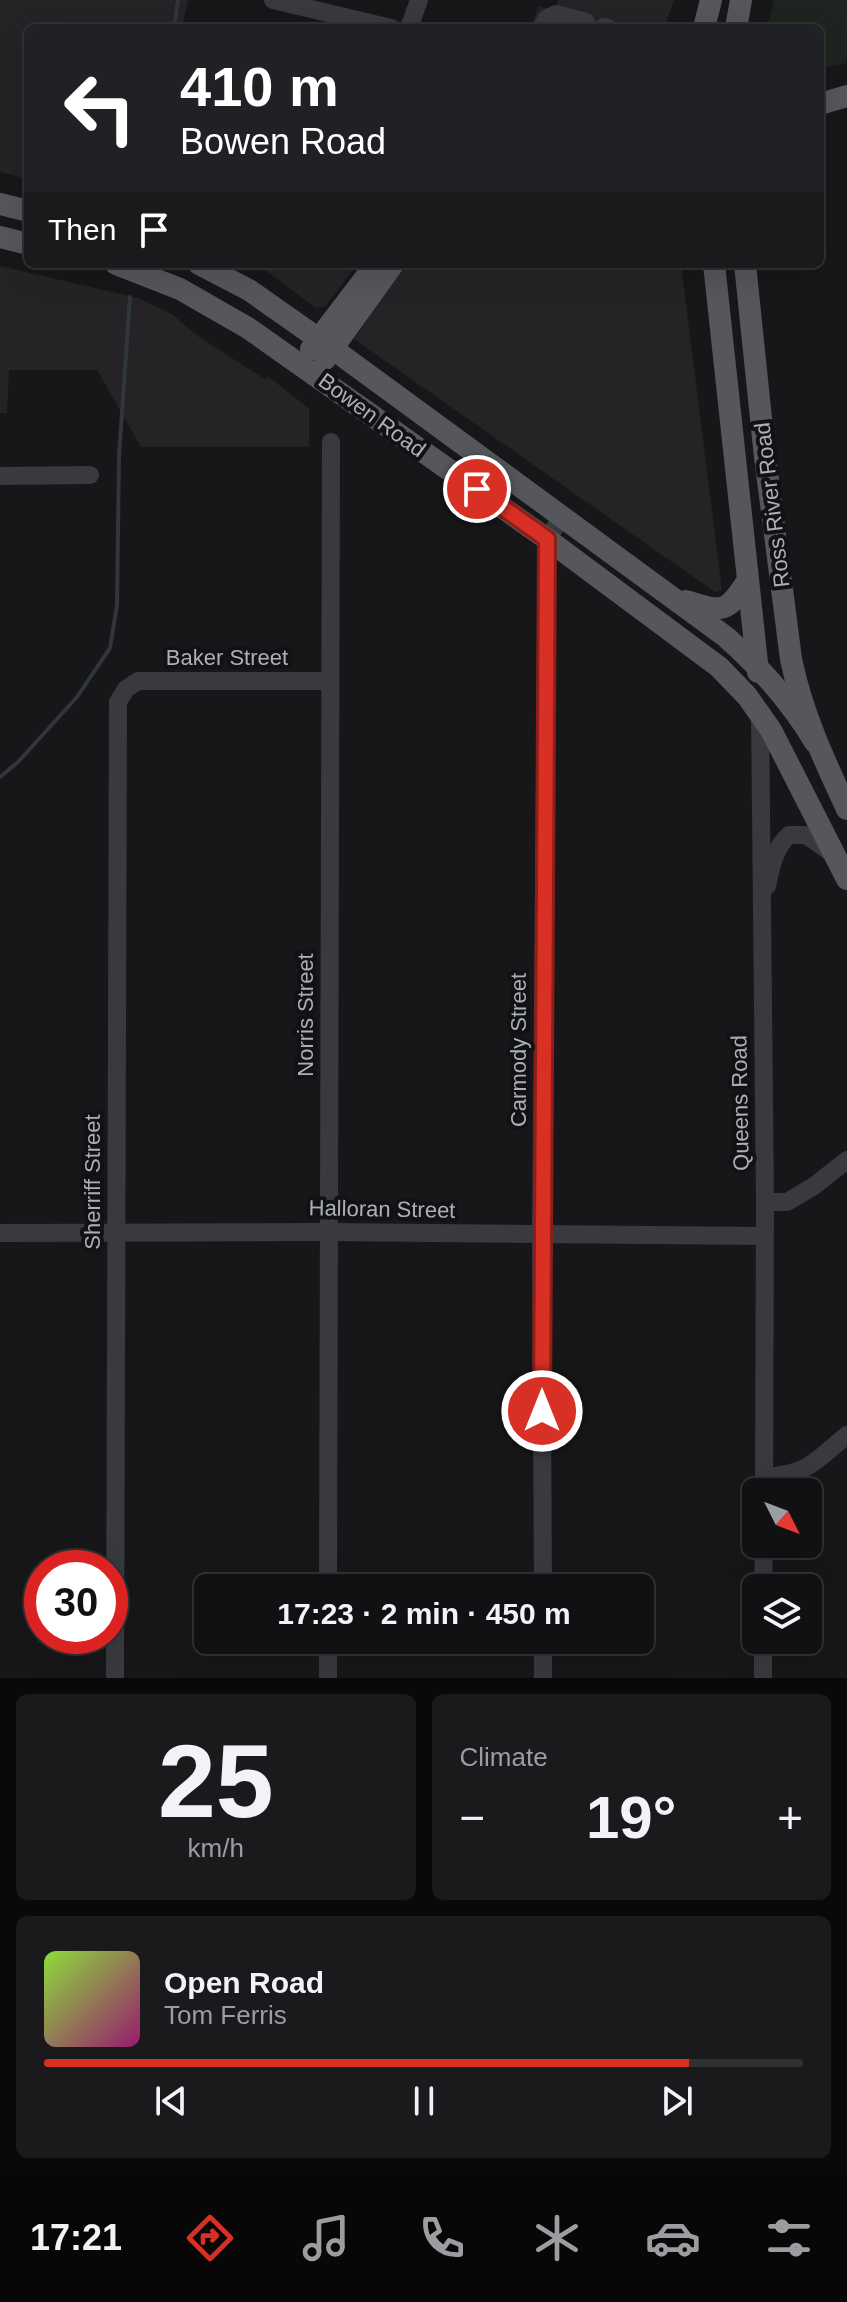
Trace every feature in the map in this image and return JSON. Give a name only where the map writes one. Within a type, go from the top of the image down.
[{"type":"main road","points":[[705,24],[711,0]]},
{"type":"main road","points":[[737,24],[744,0]]},
{"type":"main road","points":[[744,0],[747,24]]},
{"type":"main road","points":[[824,103],[847,96]]},
{"type":"main road","points":[[0,204],[24,210]]},
{"type":"main road","points":[[0,237],[24,243]]},
{"type":"main road","name":"Bowen Road","points":[[127,268],[199,299],[308,369],[709,659],[736,683],[760,713],[789,762],[847,879]]},
{"type":"main road","name":"Bowen Road","points":[[207,268],[249,290],[326,344],[726,637],[757,666],[793,708],[815,742]]},
{"type":"main road","points":[[308,369],[374,268]]},
{"type":"main road","points":[[326,344],[390,268]]},
{"type":"main road","name":"Ross River Road","points":[[714,268],[760,713]]},
{"type":"main road","name":"Ross River Road","points":[[745,268],[765,457],[791,659],[815,742]]},
{"type":"main road","points":[[670,596],[719,610],[732,604],[748,580]]},
{"type":"main road","points":[[815,742],[847,809]]},
{"type":"street","points":[[273,0],[374,24]]},
{"type":"street","points":[[410,24],[419,0]]},
{"type":"street","points":[[544,24],[546,19],[556,14],[595,24]]},
{"type":"street","name":"Norris Street","points":[[328,1574],[331,442]]},
{"type":"street","points":[[0,476],[90,475]]},
{"type":"street","points":[[547,539],[562,517]]},
{"type":"street","name":"Carmody Street","points":[[543,1574],[541,1234],[547,539]]},
{"type":"street","name":"Baker Street","points":[[126,689],[138,681],[330,681]]},
{"type":"street","name":"Sherriff Street","points":[[115,1678],[118,702],[126,689]]},
{"type":"street","name":"Queens Road","points":[[760,713],[765,1202],[764,1478]]},
{"type":"street","points":[[760,912],[774,856],[785,839],[794,833],[806,835],[837,856]]},
{"type":"street","points":[[765,1202],[787,1202],[847,1160]]},
{"type":"street","name":"Halloran Street","points":[[0,1233],[764,1236]]},
{"type":"street","points":[[782,1478],[804,1471],[847,1435]]},
{"type":"street","points":[[328,1654],[328,1678]]},
{"type":"street","points":[[543,1654],[543,1678]]},
{"type":"street","points":[[763,1654],[763,1678]]},
{"type":"shaded area","points":[[0,0],[188,0],[183,24],[24,24],[24,178],[0,172]]},
{"type":"shaded area","points":[[558,0],[674,0],[665,24],[532,24],[538,6],[555,10]]},
{"type":"shaded area","points":[[774,0],[847,0],[847,63],[824,67],[824,24],[768,24]]},
{"type":"shaded area","points":[[0,266],[138,298],[172,314],[196,335],[266,380],[267,376],[309,408],[309,447],[141,447],[97,370],[9,370],[7,413],[0,413]]},
{"type":"shaded area","points":[[261,268],[354,268],[326,306],[316,308]]},
{"type":"shaded area","points":[[402,268],[682,268],[722,591],[715,592],[354,339]]},
{"type":"waterway","points":[[175,24],[178,0]]},
{"type":"waterway","points":[[0,777],[18,762],[77,697],[110,648],[117,605],[119,456],[130,297]]},
{"type":"route","points":[[477,489],[547,539],[542,1411]]}]
